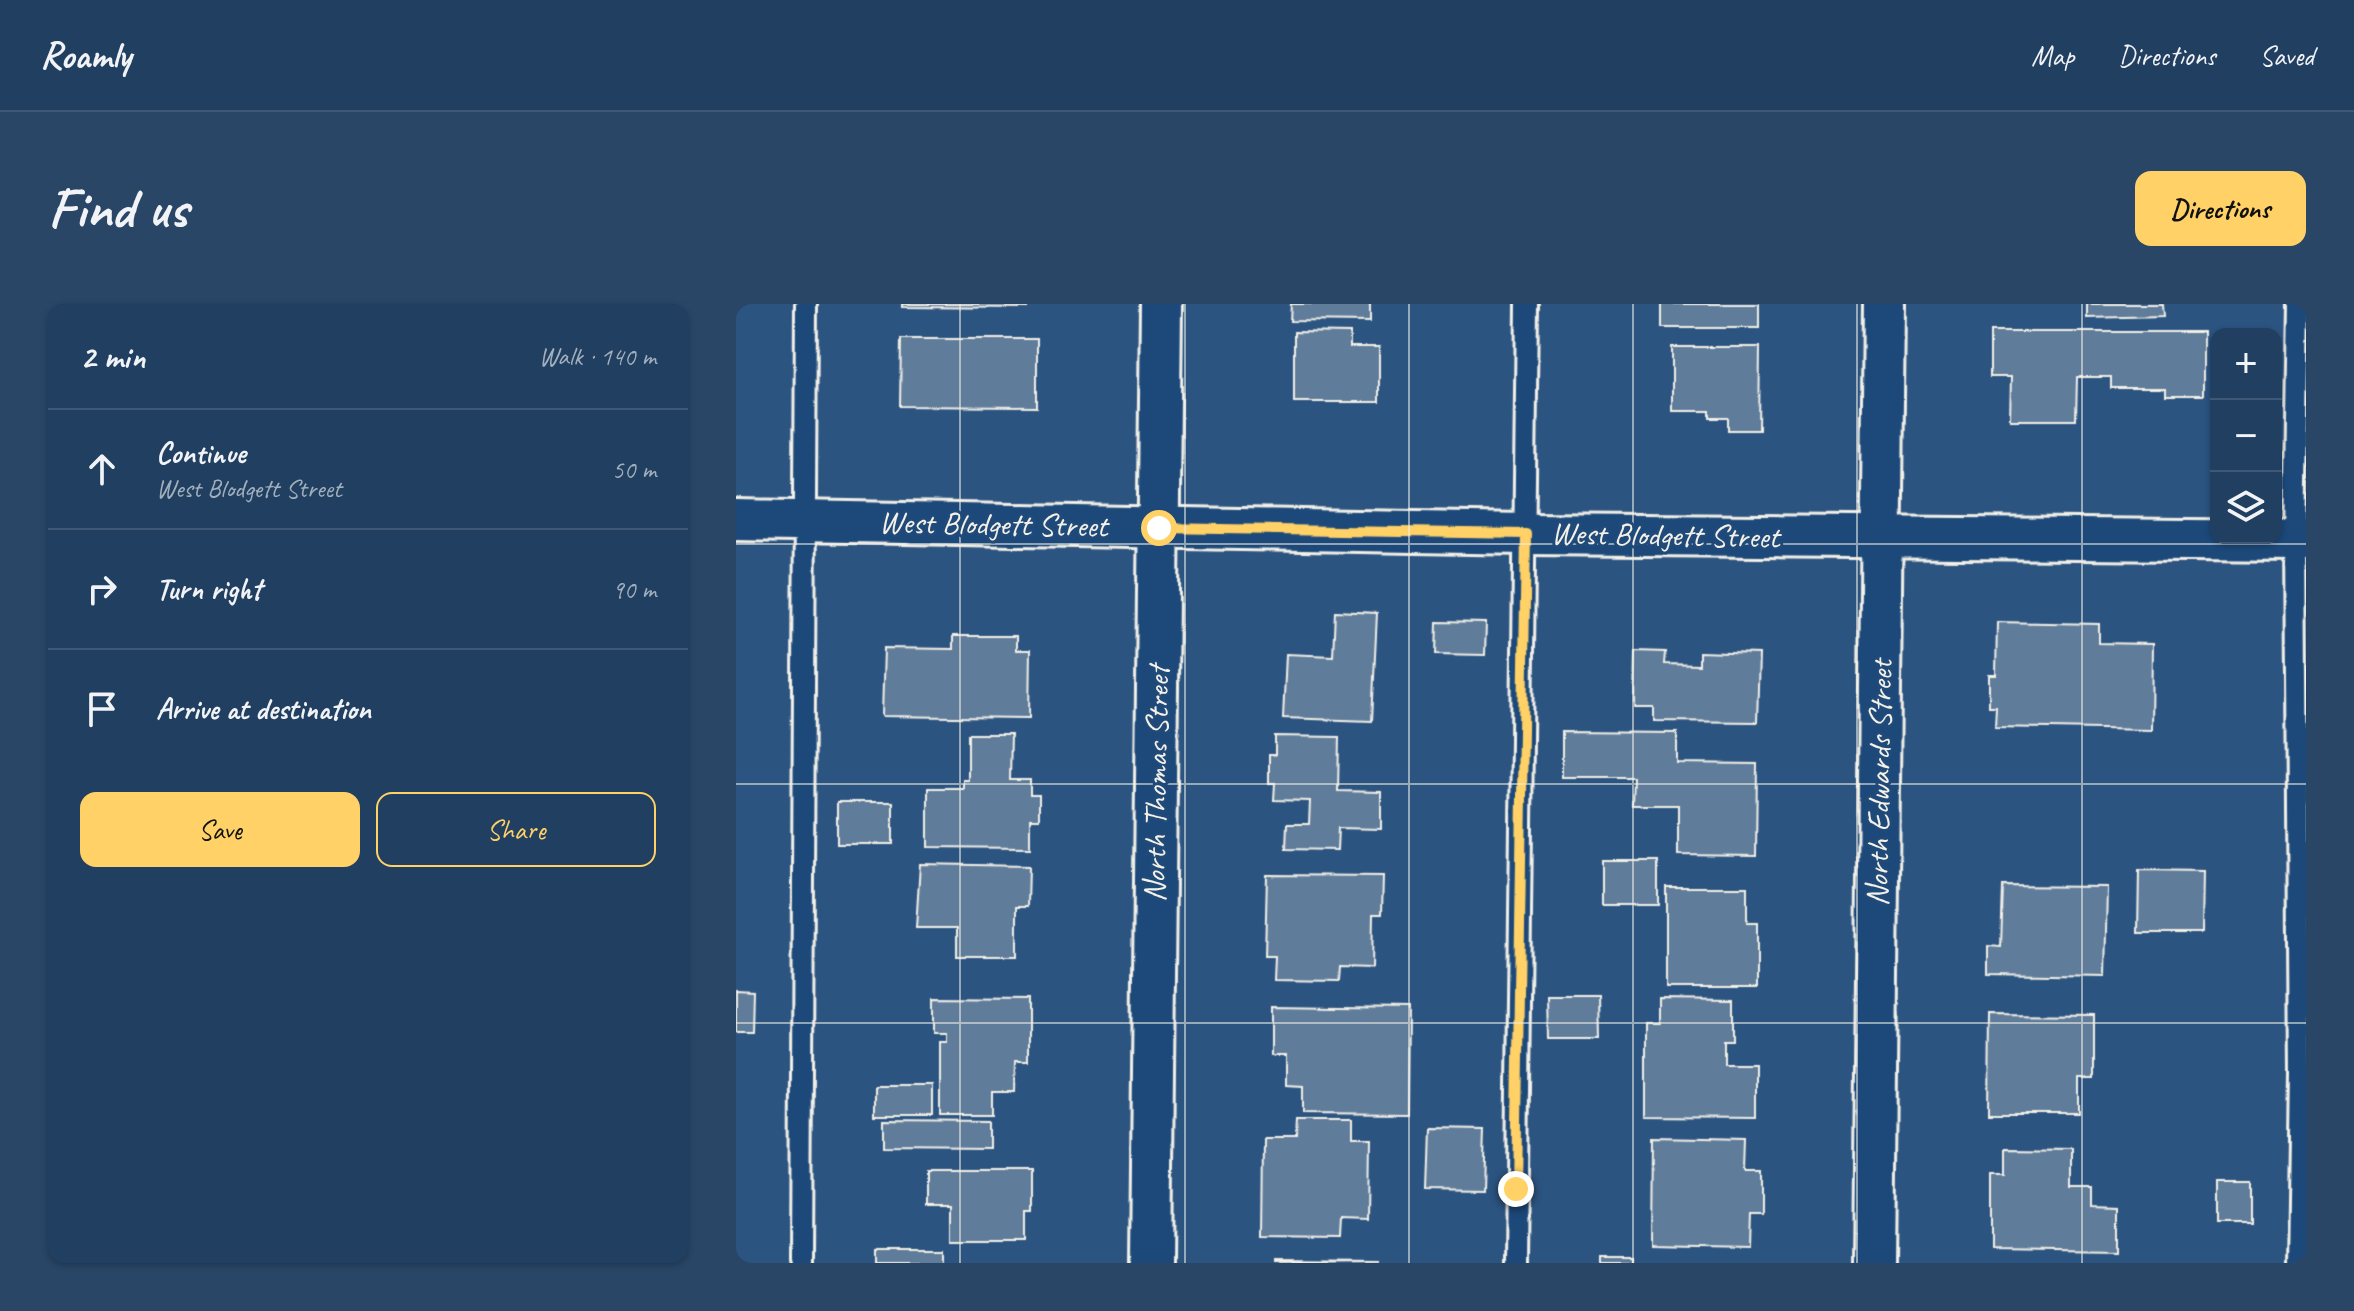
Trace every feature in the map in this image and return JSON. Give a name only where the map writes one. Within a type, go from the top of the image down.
[{"type":"street","name":"North Thomas Street","points":[[1151,1263],[1161,304]]},
{"type":"street","name":"North Edwards Street","points":[[1874,1263],[1884,304]]},
{"type":"street","name":"West Blodgett Street","points":[[736,520],[1526,534],[2301,541]]},
{"type":"lane","points":[[801,1263],[806,304]]},
{"type":"lane","points":[[1516,1263],[1527,304]]},
{"type":"lane","points":[[2297,1263],[2300,1073],[2300,304]]},
{"type":"building","points":[[902,304],[1028,304],[1028,308],[902,307]]},
{"type":"building","points":[[1291,304],[1370,304],[1370,322],[1290,321]]},
{"type":"building","points":[[1662,304],[1759,304],[1759,328],[1662,328]]},
{"type":"building","points":[[2087,304],[2162,304],[2163,316],[2087,318]]},
{"type":"building","points":[[1294,332],[1350,333],[1350,347],[1379,347],[1379,402],[1294,402]]},
{"type":"building","points":[[1990,332],[2203,332],[2203,395],[2165,395],[2165,388],[2111,388],[2111,377],[2077,377],[2076,420],[2010,420],[2011,377],[1990,377]]},
{"type":"building","points":[[901,339],[1037,339],[1037,407],[900,406]]},
{"type":"building","points":[[1672,347],[1760,347],[1759,430],[1728,430],[1728,418],[1710,418],[1710,411],[1672,411]]},
{"type":"building","points":[[1335,611],[1377,613],[1372,721],[1283,718],[1286,654],[1333,656]]},
{"type":"building","points":[[1437,622],[1486,623],[1485,655],[1436,654]]},
{"type":"building","points":[[1997,622],[2099,624],[2099,643],[2152,644],[2151,730],[1995,727],[1996,706],[1989,706],[1989,675],[1996,675]]},
{"type":"building","points":[[953,636],[1016,636],[1016,650],[1030,650],[1029,718],[882,716],[884,648],[953,649]]},
{"type":"building","points":[[1636,651],[1665,652],[1664,664],[1699,665],[1699,652],[1759,654],[1757,722],[1654,721],[1654,708],[1635,708]]},
{"type":"building","points":[[1562,732],[1677,733],[1677,763],[1757,764],[1756,856],[1678,855],[1678,805],[1632,805],[1633,777],[1562,777]]},
{"type":"building","points":[[968,734],[1011,734],[1010,780],[1030,780],[1030,795],[1039,795],[1039,819],[1030,819],[1030,848],[928,847],[928,788],[963,788],[963,780],[968,780]]},
{"type":"building","points":[[1275,736],[1339,737],[1338,791],[1381,792],[1381,829],[1338,828],[1337,850],[1286,849],[1287,824],[1309,824],[1310,801],[1274,800],[1275,783],[1269,783],[1269,755],[1275,755]]},
{"type":"building","points":[[837,802],[893,802],[893,844],[837,844]]},
{"type":"building","points":[[1602,861],[1658,861],[1658,905],[1602,905]]},
{"type":"building","points":[[920,864],[1029,866],[1028,906],[1017,906],[1017,956],[957,956],[957,928],[916,928]]},
{"type":"building","points":[[2139,870],[2203,871],[2202,933],[2138,933]]},
{"type":"building","points":[[1267,875],[1383,876],[1382,914],[1373,914],[1372,968],[1340,967],[1339,981],[1274,980],[1275,956],[1265,956]]},
{"type":"building","points":[[2003,886],[2107,887],[2105,976],[1988,974],[1988,946],[2001,947]]},
{"type":"building","points":[[1666,887],[1747,887],[1747,923],[1757,923],[1757,988],[1666,988]]},
{"type":"building","points":[[736,990],[753,991],[752,1032],[736,1032]]},
{"type":"building","points":[[1547,995],[1598,995],[1599,1039],[1548,1039]]},
{"type":"building","points":[[934,998],[1028,999],[1028,1062],[1015,1062],[1014,1092],[992,1092],[992,1115],[940,1115],[940,1042],[947,1042],[947,1033],[934,1033]]},
{"type":"building","points":[[1660,999],[1733,1000],[1733,1040],[1724,1040],[1724,1064],[1755,1064],[1755,1118],[1646,1117],[1646,1023],[1660,1023]]},
{"type":"building","points":[[1271,1007],[1408,1009],[1407,1114],[1303,1113],[1303,1086],[1286,1085],[1286,1056],[1271,1056]]},
{"type":"building","points":[[1990,1014],[2094,1015],[2094,1079],[2079,1079],[2079,1113],[1989,1113]]},
{"type":"building","points":[[874,1085],[932,1085],[932,1115],[874,1115]]},
{"type":"building","points":[[884,1120],[988,1121],[988,1149],[884,1148]]},
{"type":"building","points":[[1296,1120],[1351,1120],[1351,1141],[1369,1141],[1368,1219],[1341,1218],[1340,1238],[1262,1237],[1263,1140],[1295,1140]]},
{"type":"building","points":[[1427,1128],[1485,1129],[1483,1190],[1425,1189]]},
{"type":"building","points":[[1654,1138],[1746,1140],[1745,1171],[1761,1171],[1761,1214],[1749,1214],[1748,1247],[1653,1245]]},
{"type":"building","points":[[2005,1148],[2071,1149],[2071,1187],[2092,1187],[2092,1204],[2119,1205],[2119,1251],[1990,1249],[1990,1175],[2005,1175]]},
{"type":"building","points":[[926,1171],[1032,1171],[1032,1211],[1026,1211],[1026,1240],[953,1240],[953,1204],[926,1204]]},
{"type":"building","points":[[2217,1182],[2250,1182],[2250,1224],[2217,1224]]},
{"type":"building","points":[[877,1249],[944,1249],[944,1263],[877,1263]]},
{"type":"building","points":[[1602,1257],[1631,1257],[1631,1263],[1602,1263]]},
{"type":"building","points":[[1276,1261],[1379,1262],[1276,1263]]},
{"type":"route","points":[[1159,528],[1526,534],[1516,1189]]}]
